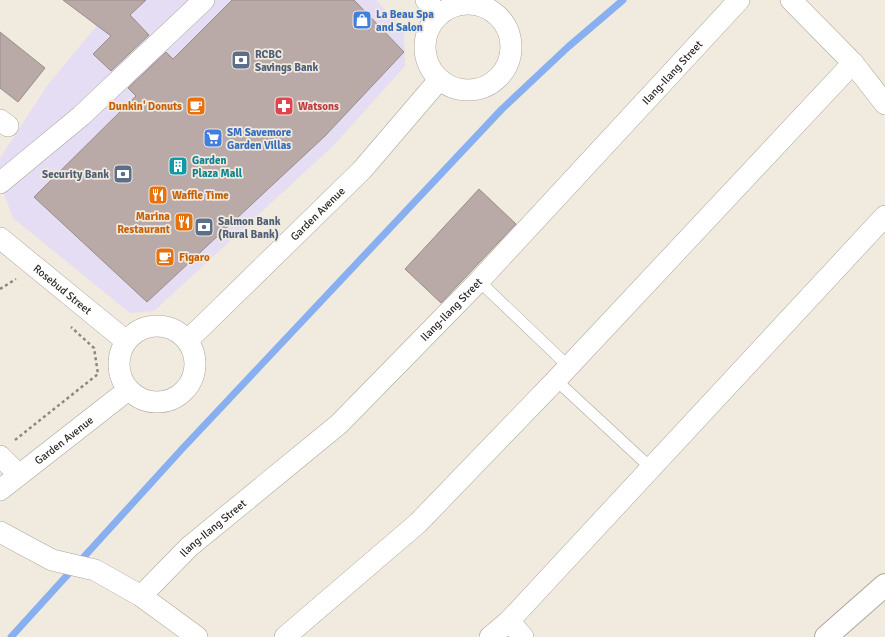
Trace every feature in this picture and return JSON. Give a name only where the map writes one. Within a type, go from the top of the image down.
[{"type":"street","points":[[0,183],[81,116],[204,0]]},
{"type":"street","name":"Ilang-Ilang Street","points":[[141,596],[189,547],[339,424],[479,281],[739,0]]},
{"type":"street","points":[[791,0],[853,63],[885,104]]},
{"type":"street","points":[[467,4],[497,6],[511,41],[509,58],[502,74],[488,85],[472,90],[454,88],[439,80],[428,64],[424,46],[433,8],[467,4]]},
{"type":"street","points":[[285,637],[418,523],[562,373],[853,63]]},
{"type":"street","name":"Garden Avenue","points":[[188,340],[362,170],[439,80]]},
{"type":"street","points":[[490,637],[509,621],[885,216]]},
{"type":"street","name":"Rosebud Street","points":[[0,238],[126,341]]},
{"type":"street","points":[[157,326],[174,329],[188,340],[194,353],[196,368],[192,382],[182,394],[170,401],[154,403],[140,399],[128,390],[121,379],[118,366],[120,353],[126,341],[140,330],[157,326]]},
{"type":"street","name":"Garden Avenue","points":[[0,490],[128,390]]},
{"type":"street","points":[[6,449],[19,475]]},
{"type":"street","points":[[0,532],[52,560],[95,570],[141,596],[197,637]]},
{"type":"street","points":[[826,637],[885,585]]},
{"type":"street","points":[[509,621],[523,637]]},
{"type":"lane","points":[[479,281],[562,373],[652,468]]},
{"type":"path","points":[[0,289],[16,278]]},
{"type":"path","points":[[6,449],[98,374],[94,348]]},
{"type":"shaded area","name":"Garden Plaza Mall","points":[[118,0],[376,0],[404,30],[405,66],[334,145],[154,311],[130,313],[13,218],[0,183],[0,158],[47,86]]},
{"type":"building","points":[[63,0],[146,0],[130,15],[149,35],[111,71],[93,54],[111,36]]},
{"type":"building","name":"Garden Plaza Mall","points":[[232,0],[354,0],[404,52],[325,136],[147,302],[34,197],[136,96],[128,88],[166,52],[173,59]]},
{"type":"building","points":[[0,32],[45,68],[18,102],[0,88]]},
{"type":"building","points":[[479,189],[516,224],[441,303],[405,269]]},
{"type":"waterway","points":[[11,637],[182,449],[502,109],[568,47],[623,0]]},
{"type":"place","name":"La Beau Spa and Salon","points":[[362,20]]},
{"type":"place","name":"RCBC Savings Bank","points":[[241,60]]},
{"type":"place","name":"Dunkin' Donuts","points":[[196,106]]},
{"type":"place","name":"Watsons","points":[[284,106]]},
{"type":"place","name":"SM Savemore Garden Villas","points":[[213,138]]},
{"type":"place","name":"Garden Plaza Mall","points":[[178,166]]},
{"type":"place","name":"Security Bank","points":[[123,174]]},
{"type":"place","name":"Waffle Time","points":[[158,195]]},
{"type":"place","name":"Marina Restaurant","points":[[184,222]]},
{"type":"place","name":"Salmon Bank (Rural Bank)","points":[[204,227]]},
{"type":"place","name":"Figaro","points":[[165,257]]}]
